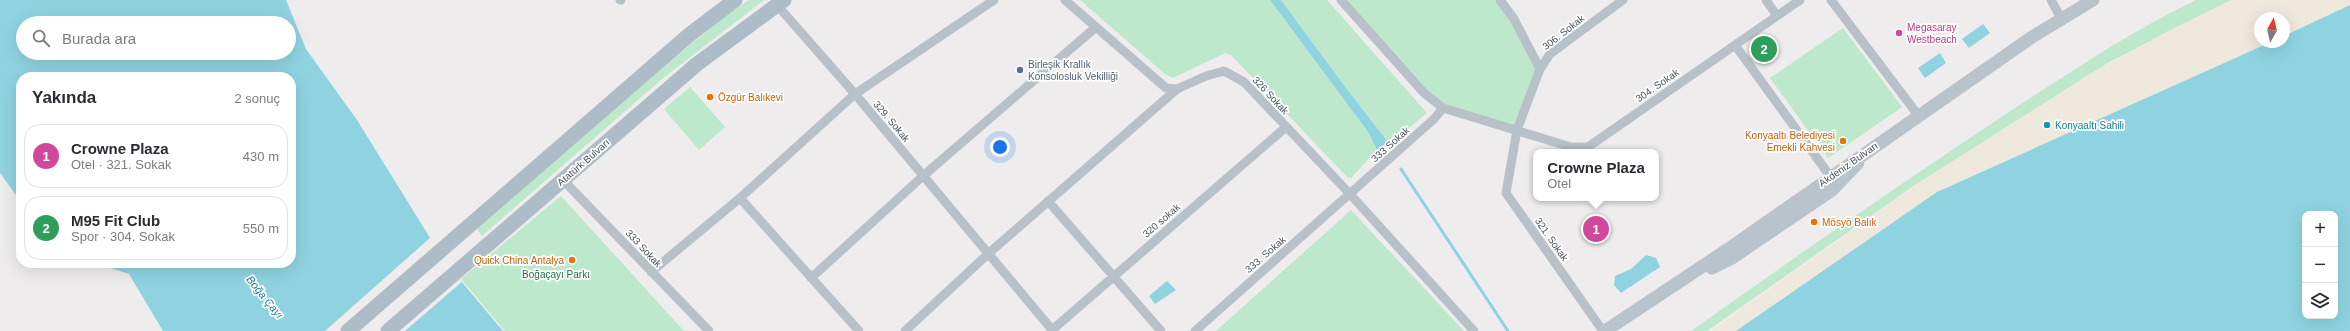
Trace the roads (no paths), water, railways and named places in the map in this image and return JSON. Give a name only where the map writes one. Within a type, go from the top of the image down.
[{"type":"main road","points":[[348,331],[689,35],[735,0]]},
{"type":"main road","name":"Akdeniz Bulvarı","points":[[1604,331],[1663,292],[1730,254],[1827,183],[1879,142],[2061,18],[2093,0]]},
{"type":"main road","name":"Atatürk Bulvarı","points":[[388,331],[697,64],[780,2]]},
{"type":"street","points":[[651,272],[740,198],[855,94],[994,0]]},
{"type":"street","points":[[1065,0],[1158,82],[1166,88],[1177,89]]},
{"type":"street","name":"304. Sokak","points":[[1341,0],[1424,94],[1443,108],[1571,147],[1588,147],[1800,0]]},
{"type":"street","points":[[1500,0],[1514,19],[1540,69]]},
{"type":"street","name":"306. Sokak","points":[[1517,130],[1540,69],[1550,54],[1623,0]]},
{"type":"street","points":[[1766,0],[1777,16]]},
{"type":"street","points":[[1831,0],[1918,115]]},
{"type":"street","points":[[2050,0],[2061,18]]},
{"type":"street","name":"329. Sokak","points":[[780,2],[1052,331]]},
{"type":"street","points":[[811,278],[923,176],[1096,27]]},
{"type":"street","points":[[1735,45],[1827,183]]},
{"type":"street","name":"326 Sokak","points":[[906,331],[988,254],[1177,89],[1206,76],[1224,72],[1244,82],[1350,194],[1474,331]]},
{"type":"street","name":"333 Sokak","points":[[1350,194],[1434,119],[1443,108]]},
{"type":"street","name":"320 sokak","points":[[1052,331],[1112,276],[1286,127]]},
{"type":"street","name":"321. Sokak","points":[[1517,130],[1506,193],[1604,331]]},
{"type":"street","name":"333 Sokak","points":[[563,180],[709,331]]},
{"type":"street","name":"333. Sokak","points":[[1195,331],[1350,194]]},
{"type":"street","points":[[740,198],[859,331]]},
{"type":"street","points":[[1048,201],[1161,331]]},
{"type":"water","name":"Boğa Çayı","points":[[0,0],[286,0],[293,16],[16,16],[16,60],[296,60],[296,24],[306,49],[357,120],[445,262],[503,331],[163,331],[129,274],[110,268],[296,268],[296,72],[16,72],[16,195],[0,173]]},
{"type":"water","points":[[1270,0],[1281,0],[1388,142],[1377,150],[1368,132]]},
{"type":"water","points":[[2350,5],[2350,331],[1736,331],[1937,192],[2258,48],[2290,48],[2290,33]]},
{"type":"water","points":[[1983,24],[1990,33],[1969,48],[1962,39]]},
{"type":"water","points":[[1940,53],[1946,63],[1925,78],[1918,68]]},
{"type":"water","points":[[1646,255],[1656,258],[1660,267],[1621,293],[1614,285],[1615,276],[1631,269]]},
{"type":"water","points":[[1167,281],[1176,290],[1155,304],[1149,296]]},
{"type":"waterway","points":[[1401,169],[1508,331]]},
{"type":"place","name":"Megasaray Westbeach","points":[[1899,33]]},
{"type":"place","name":"M95 Fit Club","points":[[1764,49]]},
{"type":"place","name":"Birleşik Krallık Konsolosluk Vekilliği","points":[[1020,70]]},
{"type":"place","name":"Özgür Balıkevi","points":[[710,97]]},
{"type":"place","name":"Konyaaltı Sahili","points":[[2047,125]]},
{"type":"place","name":"Konyaaltı Belediyesi Emekli Kahvesi","points":[[1843,141]]},
{"type":"place","name":"Mösyö Balık","points":[[1814,222]]},
{"type":"place","name":"Crowne Plaza","points":[[1596,229]]},
{"type":"place","name":"Quick China Antalya","points":[[572,260]]},
{"type":"park label","name":"Boğaçayı Parkı","points":[[556,274]]}]
